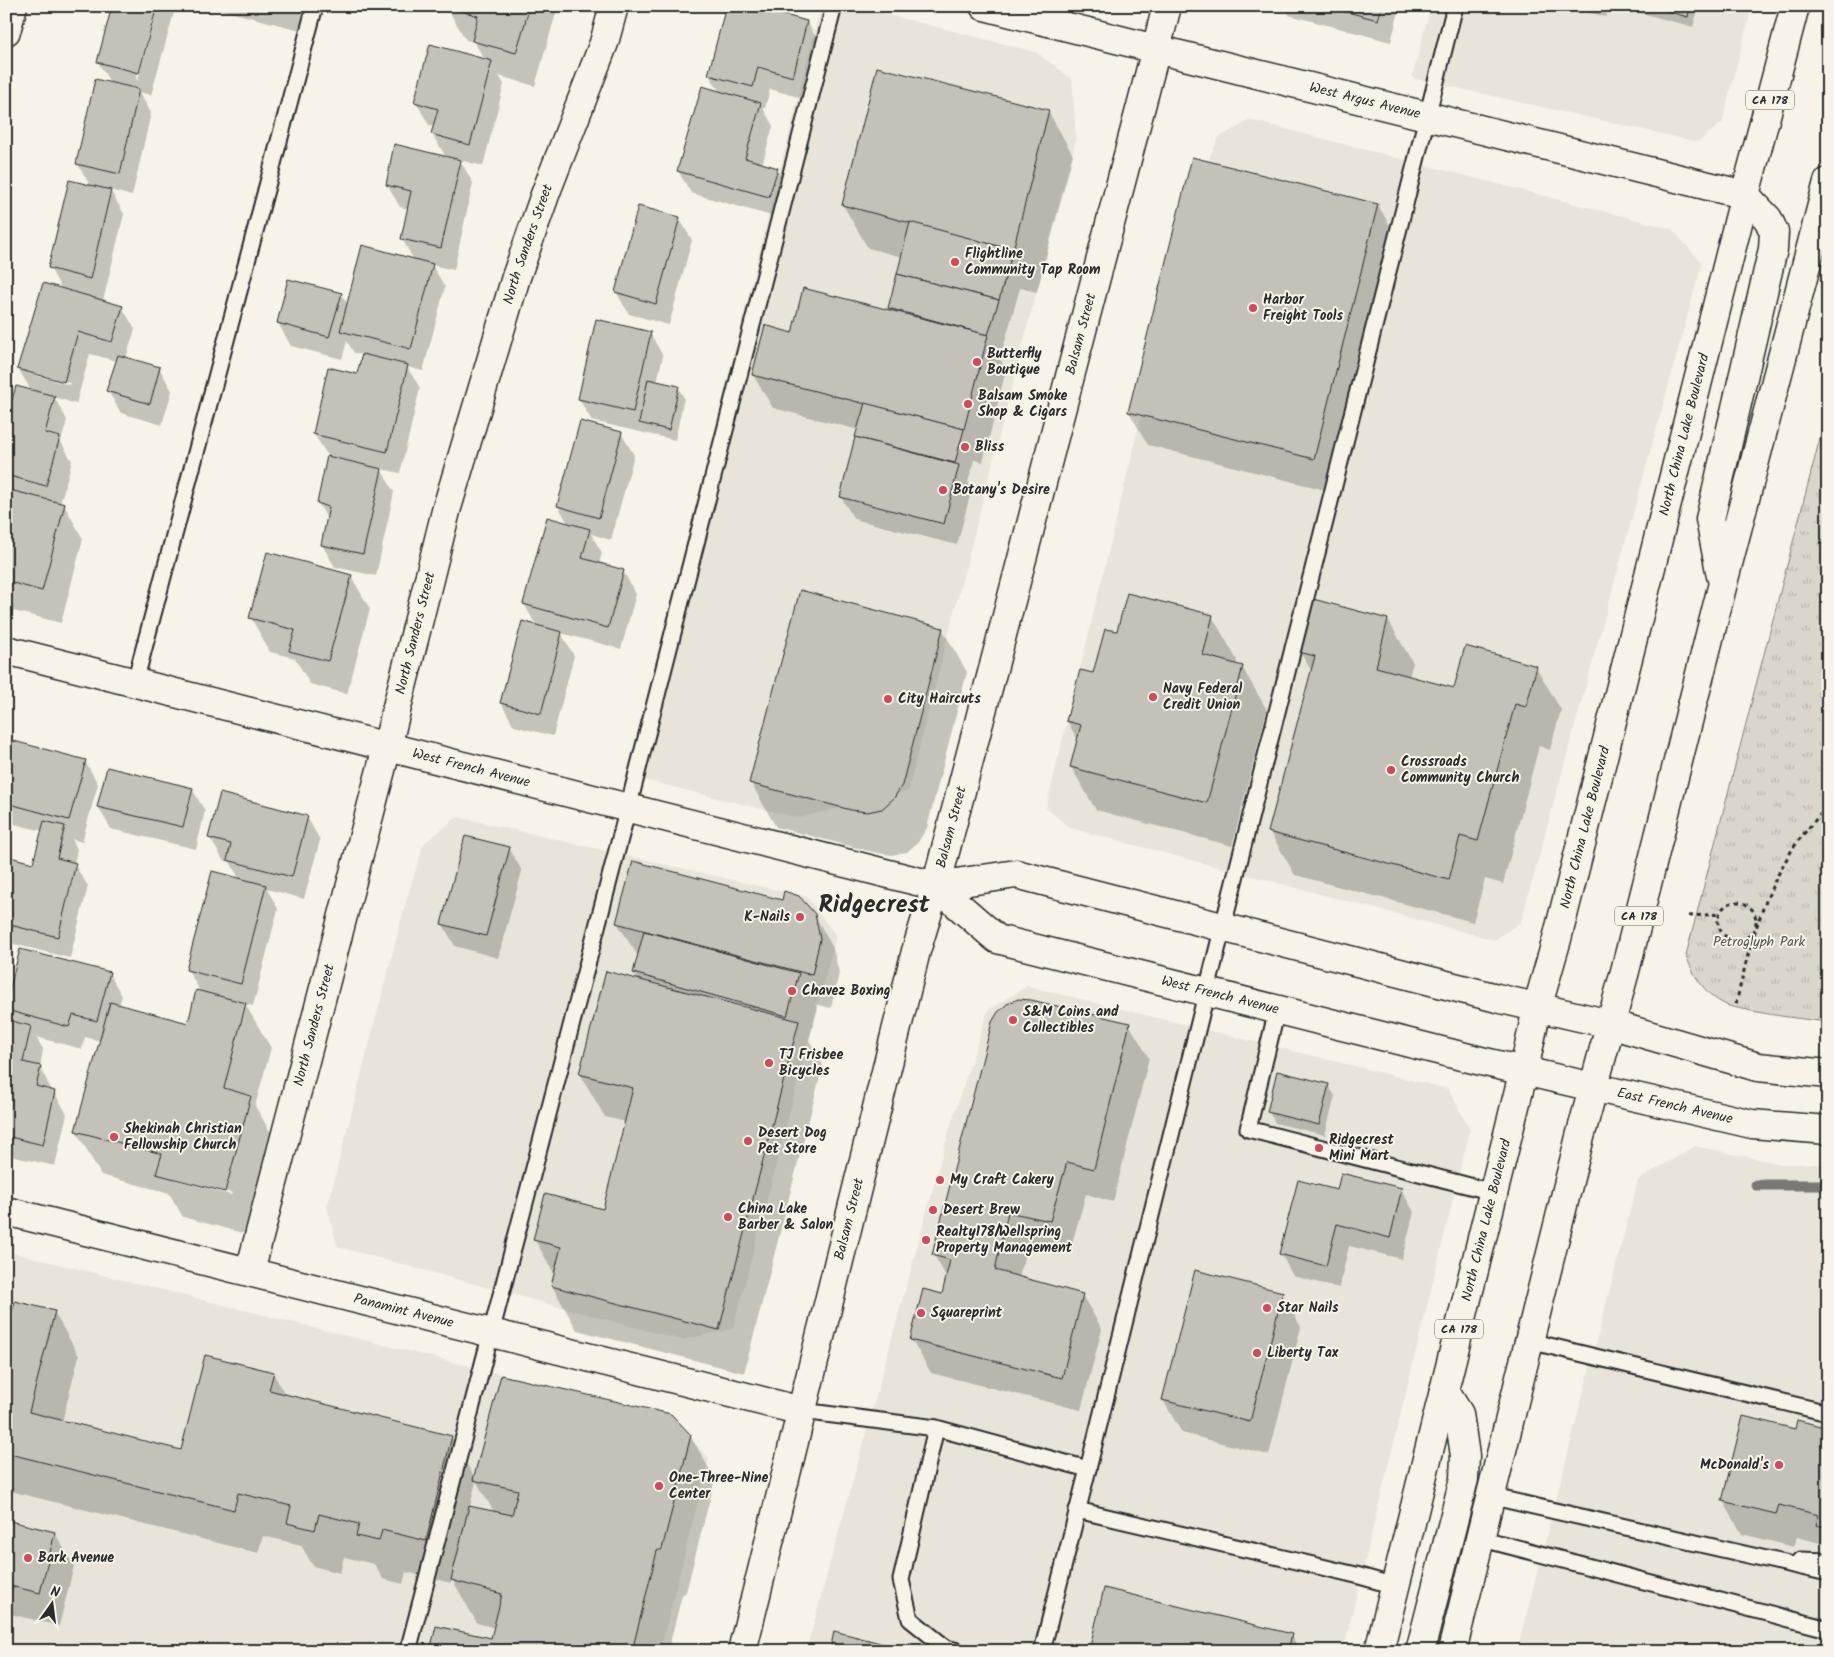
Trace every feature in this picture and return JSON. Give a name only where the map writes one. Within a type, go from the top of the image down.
[{"type":"street","points":[[6,31],[12,6]]},
{"type":"street","name":"North Sanders Street","points":[[250,1271],[387,747],[446,511],[516,276],[546,192],[604,43],[614,6]]},
{"type":"street","name":"West Argus Avenue","points":[[984,6],[1745,194]]},
{"type":"street","name":"Balsam Street","points":[[742,1651],[916,951],[936,886],[1167,6]]},
{"type":"street","name":"North China Lake Boulevard","points":[[1379,1651],[1524,1070],[1537,1008],[1560,929],[1745,194],[1795,6]]},
{"type":"street","name":"CA 178","points":[[1452,1651],[1529,1340],[1828,182]]},
{"type":"street","points":[[1723,583],[1710,519],[1774,249],[1774,232],[1768,219],[1745,194]]},
{"type":"street","name":"West French Avenue","points":[[6,650],[936,886],[1016,874],[1537,1008]]},
{"type":"street","name":"West French Avenue","points":[[936,886],[997,939],[1524,1070]]},
{"type":"street","points":[[1537,1008],[1610,1024],[1758,1067],[1828,1074]]},
{"type":"street","name":"East French Avenue","points":[[1524,1070],[1752,1124],[1828,1130]]},
{"type":"street","name":"Panamint Avenue","points":[[6,1211],[802,1411]]},
{"type":"street","points":[[1420,1651],[1464,1479],[1465,1456],[1459,1414],[1444,1390]]},
{"type":"lane","points":[[135,682],[315,6]]},
{"type":"lane","points":[[408,1651],[628,808],[834,6]]},
{"type":"lane","points":[[1042,1651],[1455,6]]},
{"type":"lane","points":[[1277,1010],[1248,1129],[1493,1192]]},
{"type":"lane","points":[[1529,1340],[1828,1413]]},
{"type":"lane","points":[[802,1411],[936,1428],[1088,1469]]},
{"type":"lane","points":[[936,1428],[901,1580],[910,1619],[946,1648],[958,1651]]},
{"type":"lane","points":[[1490,1496],[1828,1574]]},
{"type":"lane","points":[[1077,1510],[1356,1575],[1395,1586]]},
{"type":"lane","points":[[1479,1538],[1828,1629]]},
{"type":"lane","points":[[1756,1557],[1828,1561]]},
{"type":"path","points":[[1736,1004],[1756,926],[1757,918],[1755,912],[1740,901],[1727,904],[1719,914],[1718,927],[1726,937],[1732,940],[1745,939],[1750,936],[1756,926],[1770,891],[1794,847],[1828,805]]},
{"type":"path","points":[[1689,916],[1719,914]]},
{"type":"shaded area","points":[[821,6],[854,6],[1036,52],[1072,79],[1076,138],[908,791],[799,818],[628,776]]},
{"type":"shaded area","points":[[1431,6],[1752,6],[1722,123],[1698,142],[1412,78]]},
{"type":"shaded area","points":[[1250,120],[1672,229],[1702,263],[1521,922],[1494,940],[1070,828],[1046,808],[1194,201],[1218,138]]},
{"type":"shaded area","points":[[458,817],[807,897],[836,936],[733,1329],[681,1340],[338,1247],[327,1208],[405,905],[424,843]]},
{"type":"shaded area","points":[[1027,986],[1448,1089],[1470,1129],[1343,1651],[806,1651],[950,1127],[988,1010]]},
{"type":"shaded area","points":[[1695,1146],[1781,1164],[1828,1164],[1828,1651],[1517,1651],[1638,1180]]},
{"type":"shaded area","points":[[6,1251],[666,1415],[709,1458],[660,1651],[6,1651]]},
{"type":"green space","name":"Petroglyph Park","points":[[1828,407],[1828,1022],[1761,1013],[1732,1007],[1721,1002],[1714,998],[1702,985],[1686,955]]},
{"type":"building","points":[[112,6],[157,6],[139,73],[97,62]]},
{"type":"building","points":[[446,6],[530,6],[516,53],[472,41],[478,16]]},
{"type":"building","points":[[726,6],[750,6],[807,21],[793,77],[758,67],[753,87],[708,75]]},
{"type":"building","points":[[1324,6],[1382,6],[1378,20]]},
{"type":"building","points":[[1648,6],[1690,6],[1688,17]]},
{"type":"building","points":[[430,44],[492,61],[470,145],[431,134],[438,109],[414,102]]},
{"type":"building","points":[[877,67],[1049,110],[1013,250],[842,205]]},
{"type":"building","points":[[95,79],[139,89],[120,174],[76,164]]},
{"type":"building","points":[[702,86],[761,103],[745,158],[778,168],[769,197],[677,171]]},
{"type":"building","points":[[394,144],[461,160],[441,248],[401,239],[411,191],[386,185]]},
{"type":"building","name":"Harbor Freight Tools","points":[[1192,157],[1378,204],[1314,459],[1128,412]]},
{"type":"building","points":[[69,180],[111,190],[90,279],[48,268]]},
{"type":"building","points":[[638,206],[680,217],[656,304],[615,292]]},
{"type":"building","name":"Flightline Community Tap Room","points":[[910,222],[1013,250],[999,300],[897,274]]},
{"type":"building","points":[[362,245],[433,264],[411,349],[340,331]]},
{"type":"building","points":[[897,274],[999,300],[988,335],[888,308]]},
{"type":"building","points":[[288,279],[342,293],[329,337],[277,323]]},
{"type":"building","points":[[43,283],[123,306],[112,342],[78,332],[64,382],[17,369]]},
{"type":"building","points":[[803,288],[988,335],[964,429],[752,375],[765,325],[792,333]]},
{"type":"building","points":[[596,319],[651,332],[633,412],[578,399]]},
{"type":"building","points":[[362,354],[408,365],[387,452],[313,434],[328,367],[357,374]]},
{"type":"building","points":[[118,355],[160,367],[150,404],[106,391]]},
{"type":"building","points":[[648,379],[679,386],[669,430],[639,423]]},
{"type":"building","points":[[16,386],[55,396],[45,433],[60,437],[46,486],[6,475],[6,420]]},
{"type":"building","points":[[865,403],[964,429],[955,463],[855,437]]},
{"type":"building","points":[[580,421],[622,432],[599,518],[557,506]]},
{"type":"building","points":[[855,437],[959,465],[944,524],[840,497]]},
{"type":"building","points":[[327,456],[382,469],[363,554],[321,545],[329,507],[317,503]]},
{"type":"building","points":[[6,489],[65,504],[42,591],[6,581]]},
{"type":"building","points":[[547,517],[590,529],[582,558],[624,570],[608,628],[523,604]]},
{"type":"building","points":[[267,552],[352,575],[328,661],[289,651],[295,630],[249,618]]},
{"type":"building","points":[[800,590],[943,628],[902,785],[894,798],[882,809],[867,812],[851,810],[749,783]]},
{"type":"building","name":"Navy Federal Credit Union","points":[[1127,593],[1213,615],[1203,655],[1243,666],[1207,803],[1070,767],[1081,725],[1066,721],[1080,670],[1093,673],[1105,629],[1117,631]]},
{"type":"building","name":"Crossroads Community Church","points":[[1313,599],[1388,619],[1376,667],[1454,688],[1465,646],[1537,666],[1526,707],[1515,704],[1478,841],[1460,836],[1449,880],[1268,832],[1315,656],[1299,652]]},
{"type":"building","points":[[522,621],[562,632],[541,714],[500,703]]},
{"type":"building","points":[[6,739],[86,760],[69,820],[6,803]]},
{"type":"building","points":[[107,767],[193,788],[183,827],[97,807]]},
{"type":"building","points":[[220,793],[308,816],[292,877],[227,860],[231,844],[208,838]]},
{"type":"building","points":[[44,821],[65,826],[57,858],[76,863],[58,937],[6,924],[6,856],[33,863]]},
{"type":"building","points":[[465,836],[510,847],[486,936],[441,924]]},
{"type":"building","points":[[633,861],[782,900],[784,891],[799,896],[815,914],[820,939],[812,975],[616,923]]},
{"type":"building","points":[[212,871],[266,885],[241,984],[186,970]]},
{"type":"building","points":[[644,931],[799,973],[787,1016],[633,973]]},
{"type":"building","points":[[20,949],[110,972],[97,1021],[73,1015],[69,1027],[6,1010],[6,1003]]},
{"type":"building","points":[[606,971],[799,1021],[719,1330],[551,1286],[561,1247],[533,1240],[545,1194],[603,1209],[633,1088],[579,1074]]},
{"type":"building","points":[[196,990],[246,1003],[224,1088],[251,1096],[225,1192],[156,1174],[162,1154],[75,1131],[110,1002],[188,1023]]},
{"type":"building","points":[[1018,999],[1031,1000],[1130,1023],[1094,1169],[1067,1162],[1050,1221],[1008,1212],[995,1270],[1083,1294],[1062,1378],[910,1340],[923,1289],[942,1294],[950,1260],[932,1255],[992,1022],[998,1012],[1007,1004]]},
{"type":"building","points":[[8,1020],[31,1026],[23,1062],[41,1066],[36,1086],[55,1091],[43,1145],[6,1136],[6,1029]]},
{"type":"building","points":[[1277,1071],[1329,1084],[1319,1125],[1267,1112]]},
{"type":"building","points":[[1341,1173],[1402,1188],[1390,1238],[1337,1224],[1326,1266],[1279,1254],[1298,1180],[1337,1190]]},
{"type":"building","points":[[1195,1270],[1283,1292],[1250,1422],[1162,1400]]},
{"type":"building","points":[[15,1301],[55,1311],[29,1412],[181,1450],[205,1355],[274,1372],[269,1390],[452,1436],[426,1541],[382,1530],[379,1541],[356,1536],[359,1524],[319,1514],[315,1530],[287,1523],[291,1506],[238,1493],[234,1510],[6,1453],[6,1336]]},
{"type":"building","points":[[501,1375],[671,1414],[691,1435],[662,1549],[657,1551],[632,1651],[430,1651],[436,1626],[491,1638],[502,1594],[451,1580],[469,1506],[512,1515],[518,1490],[473,1480]]},
{"type":"building","name":"McDonald's","points":[[1743,1416],[1795,1429],[1797,1420],[1828,1428],[1828,1527],[1816,1525],[1819,1515],[1779,1505],[1776,1514],[1722,1501]]},
{"type":"building","name":"Bark Avenue","points":[[6,1520],[55,1532],[40,1593],[6,1585]]},
{"type":"building","points":[[1104,1588],[1292,1634],[1288,1651],[1089,1651]]},
{"type":"building","points":[[834,1631],[911,1651],[830,1651]]},
{"type":"waterway","points":[[1756,1185],[1828,1185]]},
{"type":"place","name":"Flightline Community Tap Room","points":[[955,262]]},
{"type":"place","name":"Harbor Freight Tools","points":[[1253,308]]},
{"type":"place","name":"Butterfly Boutique","points":[[977,362]]},
{"type":"place","name":"Balsam Smoke Shop & Cigars","points":[[968,404]]},
{"type":"place","name":"Bliss","points":[[965,447]]},
{"type":"place","name":"Botany's Desire","points":[[943,490]]},
{"type":"place","name":"Navy Federal Credit Union","points":[[1153,697]]},
{"type":"place","name":"City Haircuts","points":[[888,699]]},
{"type":"place","name":"Crossroads Community Church","points":[[1391,770]]},
{"type":"place","name":"K-Nails","points":[[800,917]]},
{"type":"place","name":"Chavez Boxing","points":[[792,991]]},
{"type":"place","name":"S&M Coins and Collectibles","points":[[1013,1020]]},
{"type":"place","name":"TJ Frisbee Bicycles","points":[[769,1063]]},
{"type":"place","name":"Shekinah Christian Fellowship Church","points":[[114,1137]]},
{"type":"place","name":"Desert Dog Pet Store","points":[[748,1141]]},
{"type":"place","name":"Ridgecrest Mini Mart","points":[[1319,1148]]},
{"type":"place","name":"My Craft Cakery","points":[[940,1180]]},
{"type":"place","name":"Desert Brew","points":[[933,1210]]},
{"type":"place","name":"China Lake Barber & Salon","points":[[728,1217]]},
{"type":"place","name":"Realty178/Wellspring Property Management","points":[[926,1240]]},
{"type":"place","name":"Star Nails","points":[[1267,1308]]},
{"type":"place","name":"Squareprint","points":[[921,1313]]},
{"type":"place","name":"Liberty Tax","points":[[1257,1353]]},
{"type":"place","name":"McDonald's","points":[[1779,1465]]},
{"type":"place","name":"One-Three-Nine Center","points":[[659,1486]]},
{"type":"place","name":"Bark Avenue","points":[[28,1558]]},
{"type":"district","name":"Ridgecrest","points":[[874,905]]}]
